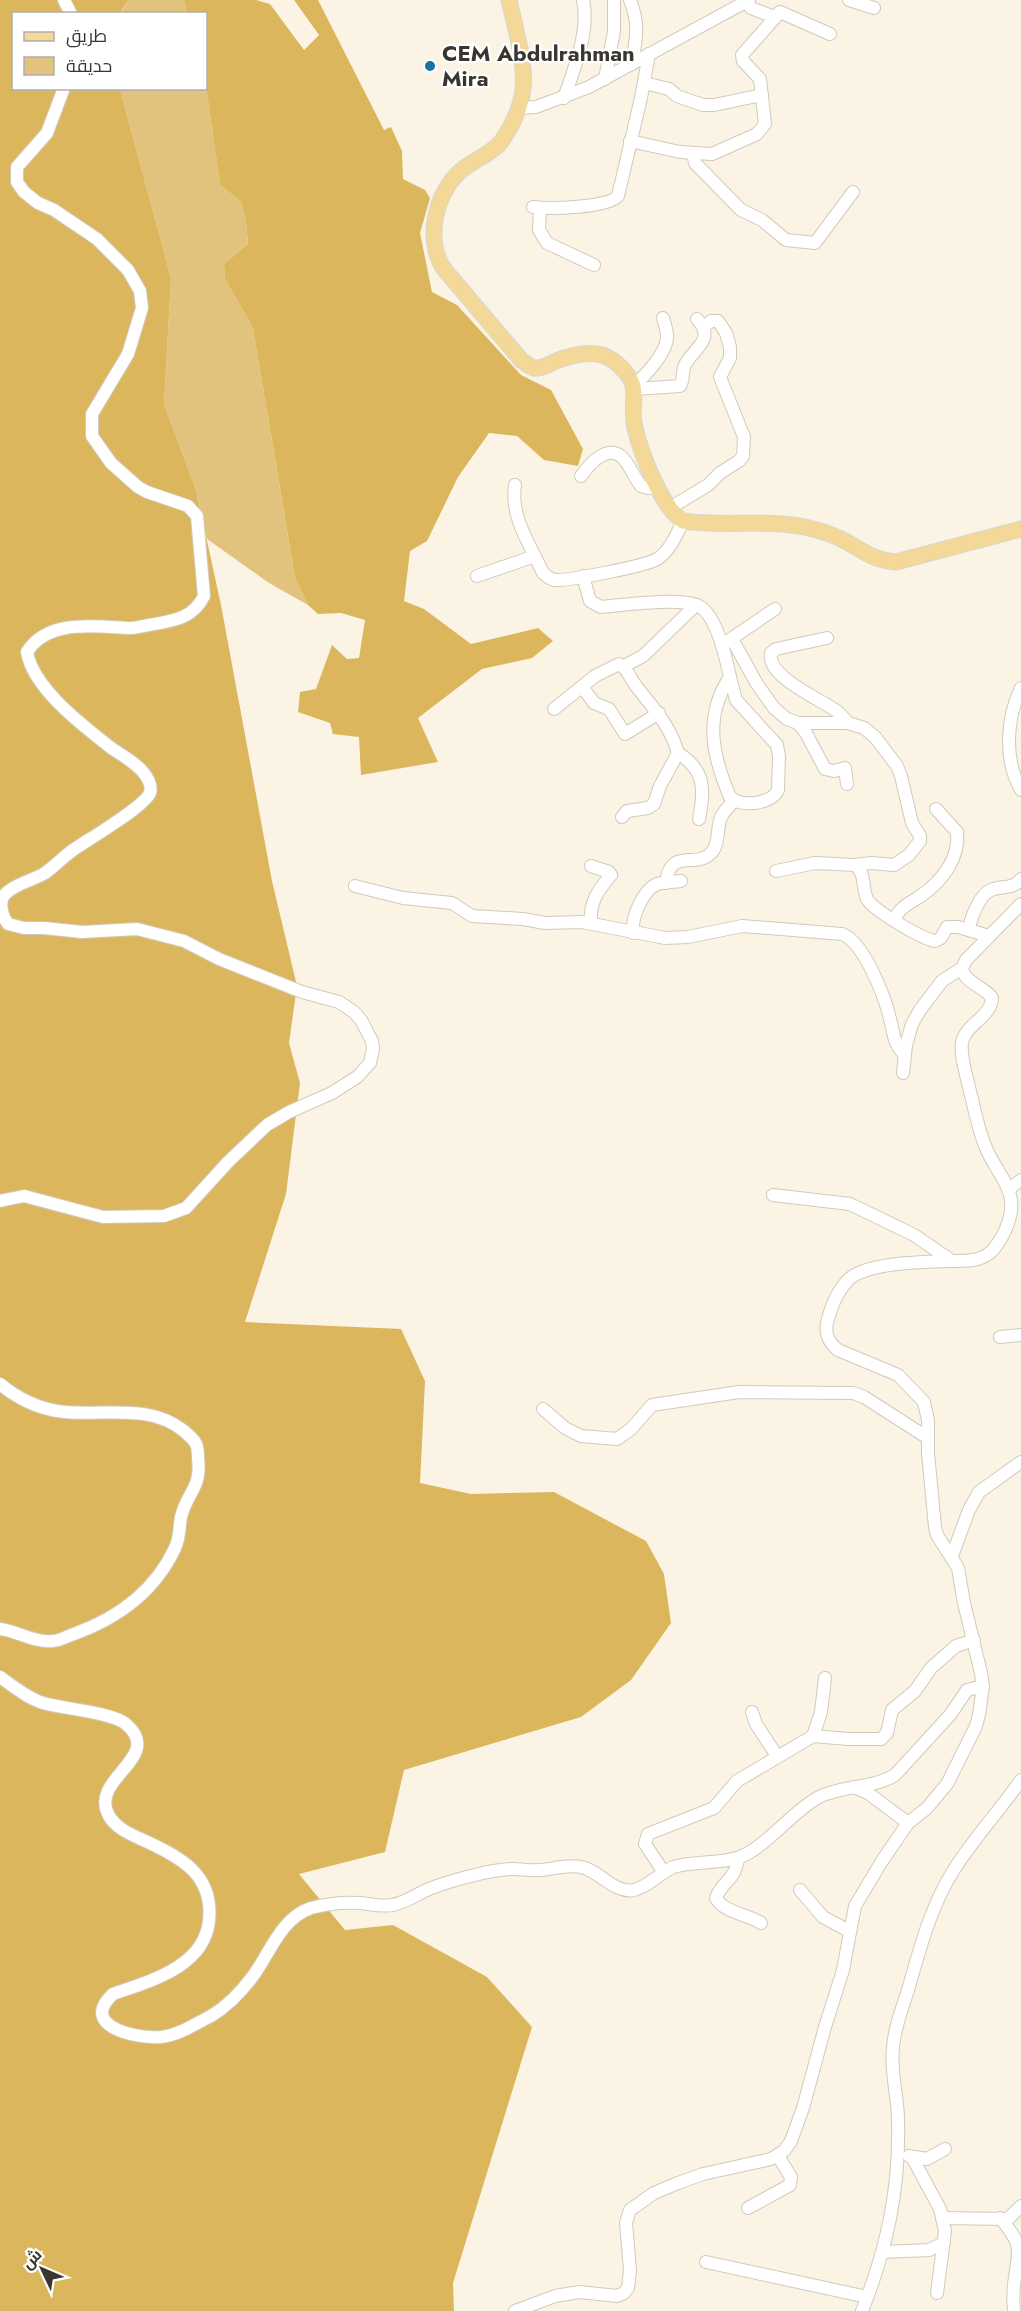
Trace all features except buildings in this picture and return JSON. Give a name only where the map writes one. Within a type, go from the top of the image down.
[{"type":"main road","points":[[509,0],[523,72],[523,95],[501,141],[491,151],[462,169],[446,188],[436,218],[434,241],[438,260],[504,339],[529,365],[542,367],[582,353],[604,356],[614,361],[634,387],[635,427],[657,487],[670,508],[683,521],[791,525],[826,533],[870,557],[896,562],[1021,529]]},
{"type":"street","points":[[564,98],[579,51],[583,24],[583,0]]},
{"type":"street","points":[[605,79],[614,31],[614,0]]},
{"type":"street","points":[[630,0],[637,18],[638,30],[632,64]]},
{"type":"street","points":[[849,0],[874,8]]},
{"type":"street","points":[[518,108],[536,107],[564,98],[605,79],[747,1],[751,8],[774,17]]},
{"type":"street","points":[[630,141],[693,153],[717,153],[760,132],[765,124],[759,76],[741,58],[780,12],[830,34]]},
{"type":"street","points":[[594,265],[547,243],[539,230],[536,208],[590,204],[615,199],[620,191],[649,54]]},
{"type":"street","points":[[644,83],[669,89],[677,96],[703,105],[714,105],[762,95]]},
{"type":"street","points":[[0,1201],[24,1196],[104,1217],[164,1216],[186,1208],[222,1168],[267,1125],[289,1112],[332,1093],[357,1077],[370,1063],[373,1049],[372,1041],[361,1020],[339,1002],[303,992],[219,958],[184,941],[143,929],[82,932],[24,928],[8,924],[1,914],[2,899],[5,895],[28,880],[42,875],[70,852],[135,809],[147,799],[151,790],[143,771],[101,739],[41,683],[29,663],[27,652],[33,644],[48,634],[72,627],[90,625],[134,628],[180,619],[188,616],[204,596],[197,516],[188,506],[138,487],[111,463],[92,436],[92,414],[128,354],[139,321],[142,308],[136,281],[97,238],[54,210],[38,204],[24,192],[17,182],[17,167],[47,133],[63,90]]},
{"type":"street","points":[[693,153],[695,163],[741,210],[762,220],[772,230],[790,241],[817,241],[853,192]]},
{"type":"street","points":[[634,387],[646,375],[667,343],[668,336],[663,318]]},
{"type":"street","points":[[634,387],[680,386],[685,366],[704,339],[701,323],[718,321],[728,338],[730,358],[720,378],[744,437],[744,449],[739,461],[720,473],[708,485],[670,508]]},
{"type":"street","points":[[581,476],[600,455],[615,454],[624,459],[641,486],[657,487]]},
{"type":"street","points":[[515,485],[513,500],[515,512],[543,573],[550,579],[583,576],[656,560],[669,547],[683,521]]},
{"type":"street","points":[[477,576],[535,556]]},
{"type":"street","points":[[583,576],[590,601],[601,607],[682,602],[696,605],[707,614],[774,708],[788,719],[798,723],[849,723]]},
{"type":"street","points":[[554,709],[596,676],[616,664],[624,666],[643,656],[696,605]]},
{"type":"street","points":[[727,642],[775,609]]},
{"type":"street","points":[[776,871],[815,863],[894,865],[918,846],[920,836],[912,823],[897,766],[870,732],[849,723],[837,711],[784,678],[775,669],[770,659],[771,653],[776,649],[827,638]]},
{"type":"street","points":[[727,642],[730,677],[736,699],[777,745],[778,789],[773,798],[734,801],[730,797],[719,770],[715,750],[715,710],[718,698],[730,677]]},
{"type":"street","points":[[624,666],[636,686],[659,713],[672,736],[678,753],[699,773],[702,800],[699,819]]},
{"type":"street","points":[[583,688],[594,703],[609,709],[625,734],[659,713]]},
{"type":"street","points":[[1021,688],[1008,728],[1011,757],[1017,784],[1021,790]]},
{"type":"street","points":[[798,723],[806,733],[825,769],[834,771],[845,768],[846,784]]},
{"type":"street","points":[[622,817],[627,811],[648,808],[654,804],[658,791],[678,753]]},
{"type":"street","points":[[699,773],[719,770]]},
{"type":"street","points":[[666,883],[668,872],[676,862],[706,857],[713,852],[722,815],[734,801]]},
{"type":"street","points":[[894,919],[903,905],[926,892],[950,867],[957,832],[936,808]]},
{"type":"street","points":[[855,865],[861,871],[867,899],[872,907],[931,941],[938,940],[949,926],[989,936]]},
{"type":"street","points":[[591,866],[609,872],[611,875],[597,892],[590,908],[591,923]]},
{"type":"street","points":[[969,930],[972,915],[986,892],[1015,886],[1021,879]]},
{"type":"street","points":[[633,933],[634,914],[646,893],[657,885],[681,881]]},
{"type":"street","points":[[355,886],[403,898],[452,903],[472,916],[523,919],[545,923],[564,921],[591,923],[665,938],[681,938],[729,928],[758,926],[846,935],[855,944],[877,982],[890,1019],[894,1041],[904,1054]]},
{"type":"street","points":[[515,2311],[541,2299],[579,2292],[616,2296],[624,2293],[628,2288],[630,2270],[626,2223],[630,2210],[654,2193],[678,2183],[703,2174],[764,2162],[778,2156],[791,2141],[803,2108],[843,1970],[855,1906],[908,1823],[927,1808],[947,1784],[976,1726],[983,1686],[958,1568],[937,1535],[935,1527],[928,1420],[924,1402],[898,1375],[838,1350],[831,1344],[826,1334],[826,1325],[834,1300],[841,1289],[850,1278],[862,1271],[925,1262],[976,1261],[991,1252],[1004,1237],[1012,1201],[1009,1190],[985,1147],[962,1049],[967,1032],[991,1005],[992,998],[988,992],[964,976],[962,968],[963,963],[1021,905]]},
{"type":"street","points":[[903,1073],[904,1054],[912,1024],[942,981],[962,968]]},
{"type":"street","points":[[1009,1190],[1021,1180]]},
{"type":"street","points":[[773,1195],[850,1204],[914,1235],[952,1261]]},
{"type":"street","points":[[1000,1337],[1021,1335]]},
{"type":"street","points":[[0,1384],[22,1400],[60,1412],[142,1413],[167,1420],[197,1445],[199,1466],[196,1487],[181,1517],[176,1547],[152,1585],[137,1600],[92,1627],[52,1641],[29,1638],[14,1631],[0,1629]]},
{"type":"street","points":[[543,1409],[565,1428],[581,1436],[617,1439],[631,1430],[652,1405],[740,1392],[854,1393],[928,1438]]},
{"type":"street","points":[[952,1556],[969,1510],[979,1492],[1021,1462]]},
{"type":"street","points":[[663,1871],[645,1844],[648,1834],[714,1808],[737,1781],[813,1736],[880,1739],[887,1733],[891,1710],[915,1691],[931,1668],[956,1646],[974,1640]]},
{"type":"street","points":[[0,1677],[40,1702],[124,1722],[136,1735],[139,1746],[129,1763],[113,1779],[106,1802],[106,1812],[112,1822],[125,1832],[163,1849],[197,1873],[210,1900],[208,1925],[203,1939],[188,1960],[179,1967],[113,1994],[107,2000],[104,2008],[107,2024],[114,2030],[160,2037],[181,2031],[226,2007],[254,1975],[272,1945],[293,1918],[311,1908],[352,1902],[390,1906],[447,1883],[511,1869],[540,1870],[568,1866],[582,1867],[617,1887],[632,1891],[642,1887],[663,1871],[684,1864],[738,1858],[752,1850],[805,1806],[835,1790],[885,1781],[895,1775],[950,1715],[967,1690],[983,1686]]},
{"type":"street","points":[[813,1736],[821,1712],[825,1678]]},
{"type":"street","points":[[752,1712],[756,1724],[777,1756]]},
{"type":"street","points":[[862,2311],[883,2252],[895,2192],[898,2117],[891,2064],[893,2045],[923,1940],[932,1914],[953,1870],[1021,1780]]},
{"type":"street","points":[[854,1787],[868,1793],[908,1823]]},
{"type":"street","points":[[738,1858],[735,1874],[719,1890],[716,1898],[725,1908],[747,1915],[761,1923]]},
{"type":"street","points":[[800,1890],[823,1917],[849,1931]]},
{"type":"street","points":[[898,2156],[927,2158],[945,2149]]},
{"type":"street","points":[[748,2208],[790,2185],[790,2176],[778,2156]]},
{"type":"street","points":[[912,2157],[940,2209],[945,2231],[937,2293]]},
{"type":"street","points":[[942,2218],[1008,2219],[1021,2206]]},
{"type":"street","points":[[1000,2218],[1013,2230],[1021,2247],[1013,2288],[1014,2311]]},
{"type":"street","points":[[883,2252],[929,2250],[944,2243]]},
{"type":"street","points":[[706,2262],[867,2297]]},
{"type":"green space","points":[[128,0],[184,0],[187,12],[121,12]]},
{"type":"green space","points":[[120,90],[206,90],[220,183],[241,202],[246,222],[248,244],[224,264],[225,279],[253,328],[295,578],[308,605],[269,583],[207,539],[196,490],[164,404],[171,278]]},
{"type":"shaded area","points":[[0,0],[128,0],[121,12],[12,12],[12,90],[120,90],[171,278],[164,404],[196,490],[221,605],[272,881],[297,986],[289,1043],[300,1083],[286,1194],[245,1322],[401,1329],[425,1381],[420,1483],[471,1494],[554,1492],[646,1541],[664,1574],[671,1623],[631,1680],[581,1717],[404,1770],[385,1852],[299,1874],[345,1930],[393,1925],[487,1977],[532,2027],[453,2283],[454,2311],[0,2311]]},
{"type":"shaded area","points":[[184,0],[256,0],[270,4],[304,50],[319,35],[294,0],[318,0],[384,130],[391,127],[402,151],[403,179],[425,190],[430,198],[420,233],[432,292],[457,305],[521,375],[551,390],[583,449],[578,466],[544,460],[517,436],[489,433],[458,477],[427,541],[410,551],[404,601],[424,609],[471,644],[538,628],[553,641],[532,658],[482,669],[418,718],[438,762],[361,775],[359,737],[333,734],[330,723],[298,712],[300,692],[316,689],[332,645],[347,659],[359,658],[365,620],[341,613],[318,614],[308,605],[295,578],[253,328],[225,279],[224,264],[248,244],[241,202],[220,184],[206,90],[207,12],[187,12]]},
{"type":"place","name":"CEM Abdulrahman Mira","points":[[430,66]]}]
